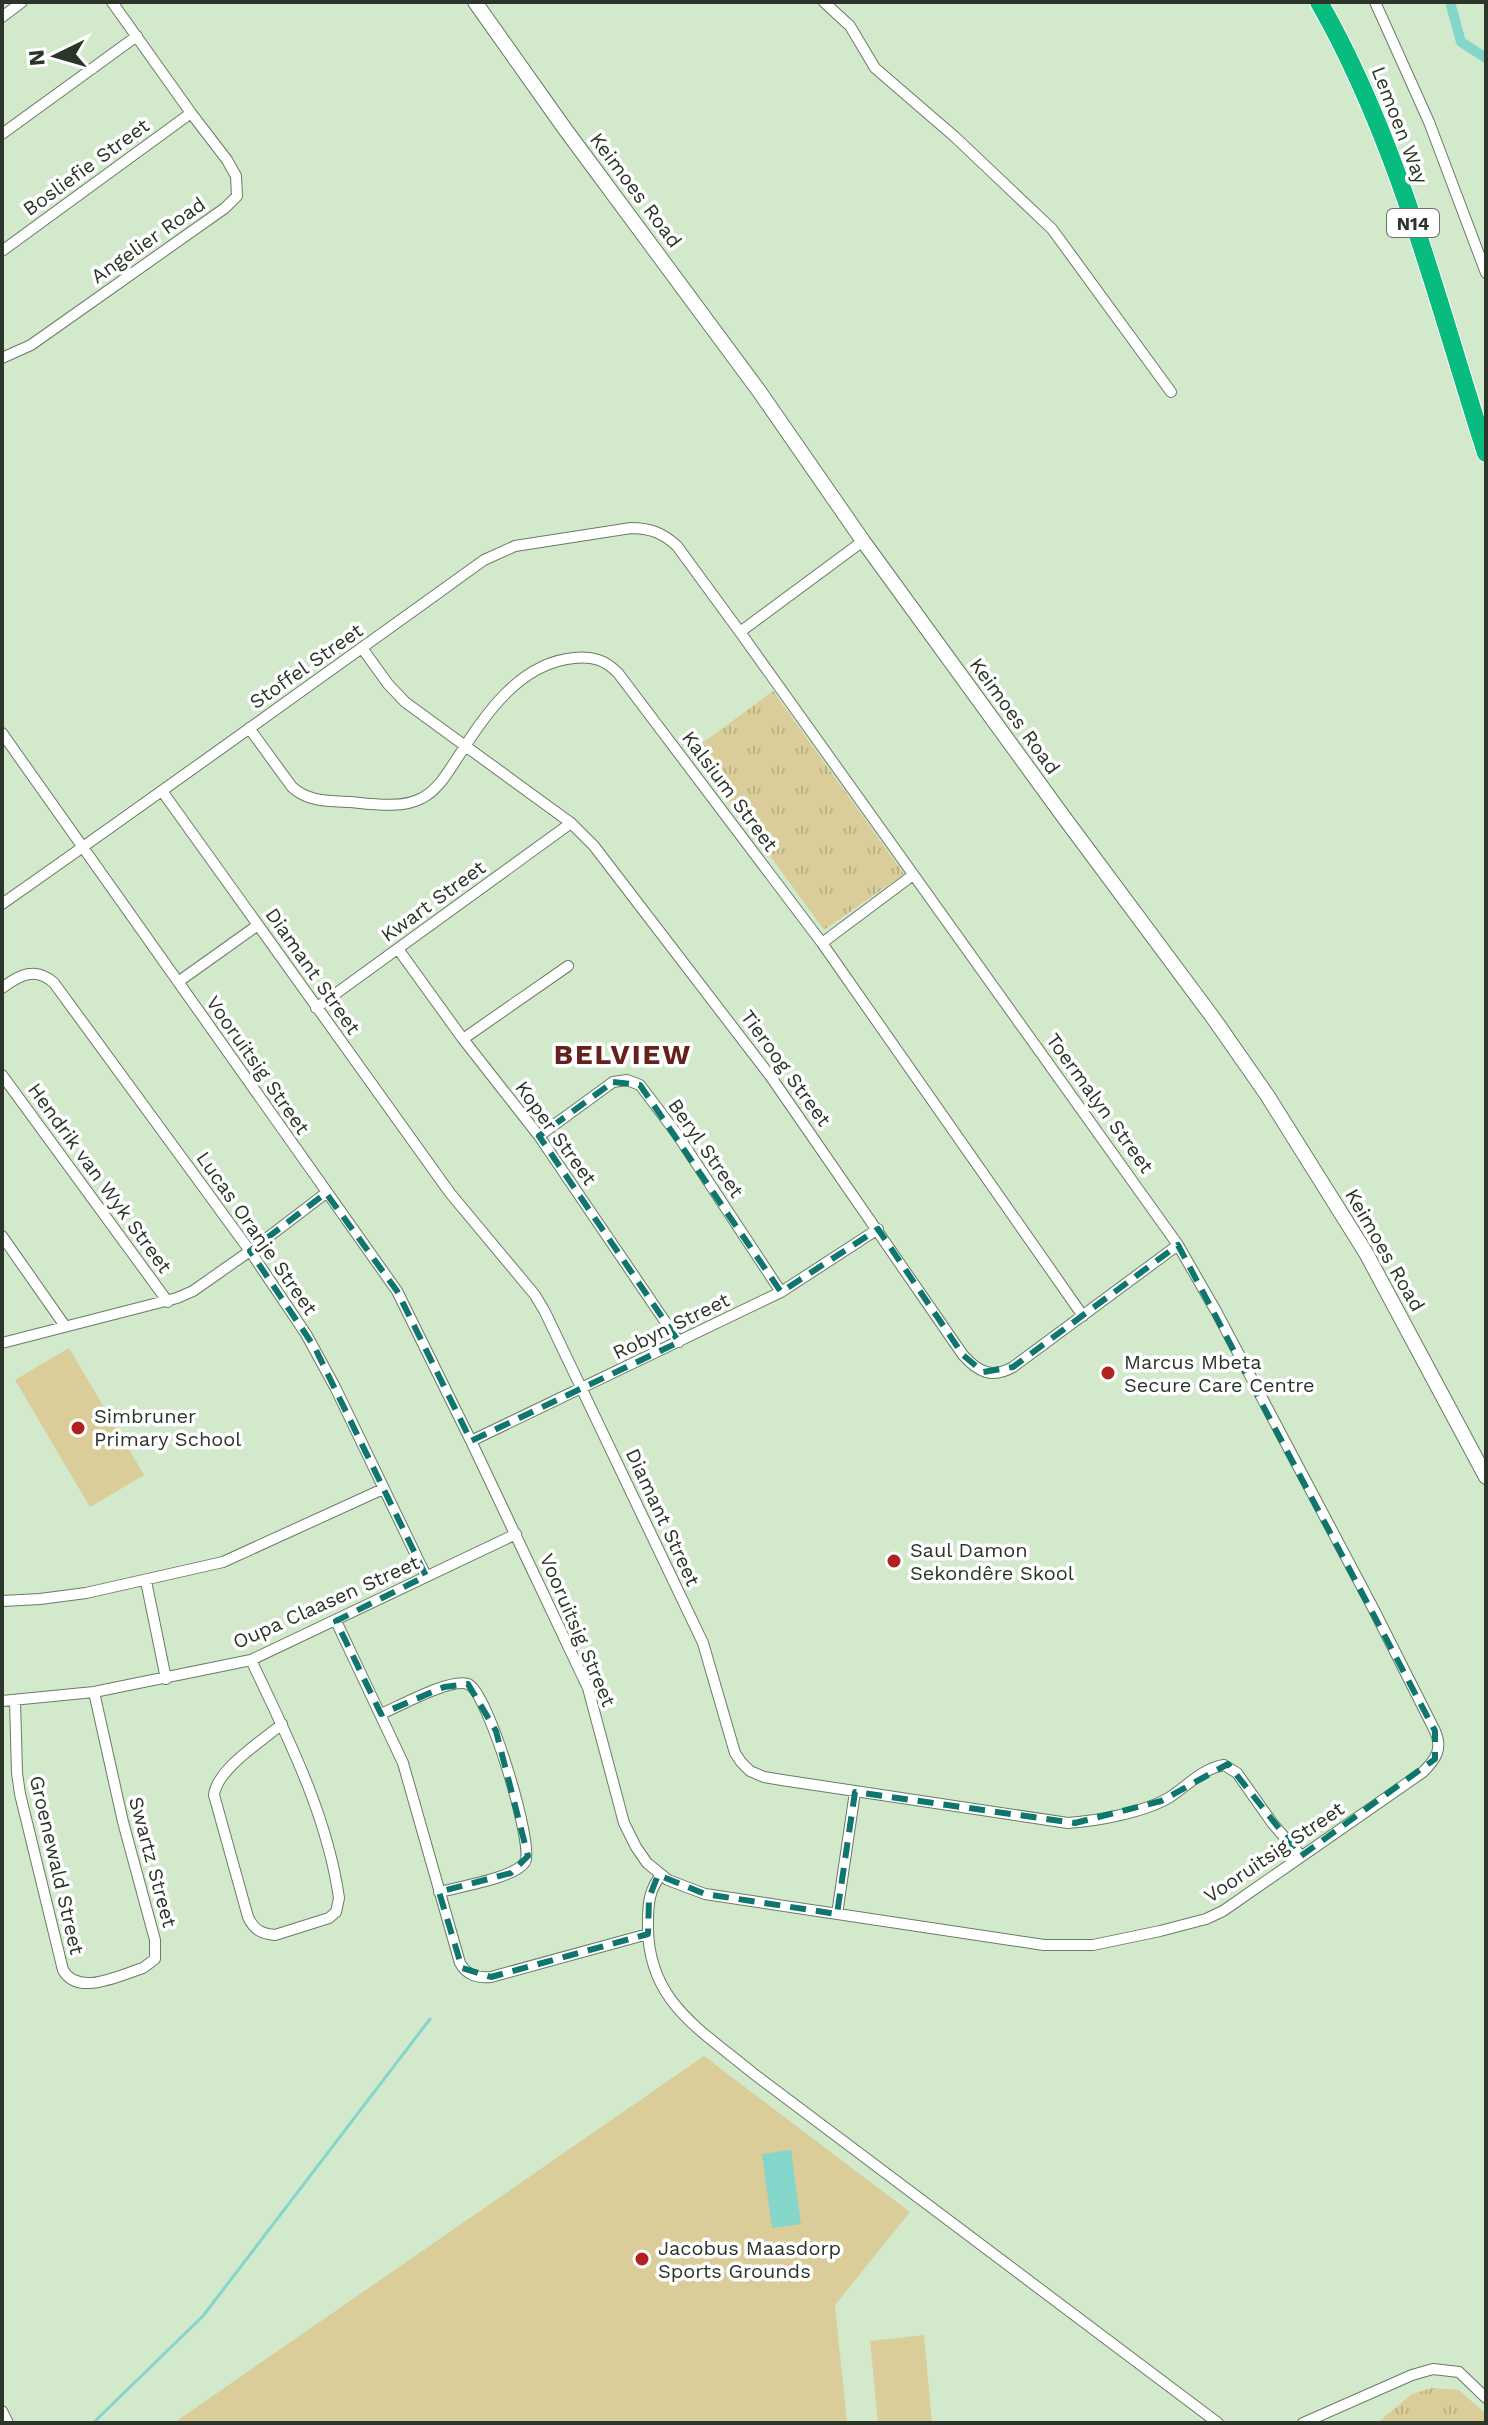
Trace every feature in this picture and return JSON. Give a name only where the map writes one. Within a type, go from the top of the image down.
[{"type":"highway","name":"Lemoen Way","points":[[1319,2],[1380,126],[1486,453]]},
{"type":"street","points":[[2,17],[22,2]]},
{"type":"street","name":"Angelier Road","points":[[2,358],[31,345],[234,201],[238,188],[236,176],[227,160],[112,2]]},
{"type":"street","name":"Keimoes Road","points":[[475,2],[1267,1095],[1366,1253],[1486,1477]]},
{"type":"street","points":[[824,2],[850,26],[875,68],[955,137],[1052,229],[1171,392]]},
{"type":"street","points":[[1375,2],[1429,122],[1486,273]]},
{"type":"street","points":[[2,134],[137,36]]},
{"type":"street","name":"Bosliefie Street","points":[[2,251],[191,113]]},
{"type":"street","name":"Stoffel Street","points":[[2,904],[501,550],[631,528],[658,532]]},
{"type":"street","name":"Toermalyn Street","points":[[658,532],[677,546],[740,632],[1178,1245],[1366,1594],[1439,1743]]},
{"type":"street","points":[[740,632],[863,541]]},
{"type":"street","name":"Tieroog Street","points":[[362,648],[405,702],[571,823],[594,846],[734,1026],[972,1366],[994,1374],[1007,1371],[1178,1245]]},
{"type":"street","name":"Kalsium Street","points":[[249,728],[292,787],[302,794],[320,800],[387,804],[419,800],[443,779],[500,699],[523,679],[562,660],[580,657],[606,662],[618,673],[822,943],[1083,1316]]},
{"type":"street","name":"Vooruitsig Street","points":[[2,733],[397,1291],[516,1534],[593,1701],[628,1833],[641,1855],[661,1875],[705,1894],[1044,1945],[1093,1945],[1160,1931],[1215,1915],[1231,1907],[1423,1772],[1435,1759],[1439,1743]]},
{"type":"street","name":"Diamant Street","points":[[162,791],[450,1193],[535,1295],[583,1388],[703,1643],[733,1747],[750,1771],[764,1777],[855,1792],[1075,1823],[1161,1801],[1212,1768],[1227,1766],[1237,1773],[1273,1824],[1301,1856]]},
{"type":"street","name":"Kwart Street","points":[[316,1008],[571,823]]},
{"type":"street","points":[[822,943],[913,875]]},
{"type":"street","points":[[178,982],[258,925]]},
{"type":"street","name":"Koper Street","points":[[398,949],[539,1136],[679,1342]]},
{"type":"street","points":[[463,1039],[568,966]]},
{"type":"street","name":"Lucas Oranje Street","points":[[2,988],[15,978],[33,973],[45,976],[54,983],[250,1251],[315,1348],[426,1576]]},
{"type":"street","name":"Hendrik van Wyk Street","points":[[2,1075],[168,1302]]},
{"type":"street","name":"Beryl Street","points":[[539,1136],[613,1082],[627,1080],[640,1085],[677,1134],[781,1292]]},
{"type":"street","points":[[2,1343],[168,1302],[193,1291],[326,1193]]},
{"type":"street","name":"Robyn Street","points":[[471,1441],[781,1292],[878,1229]]},
{"type":"street","points":[[4,1241],[65,1326]]},
{"type":"street","points":[[2,1601],[86,1593],[223,1562],[383,1489]]},
{"type":"street","name":"Oupa Claasen Street","points":[[2,1701],[94,1692],[251,1660],[516,1534]]},
{"type":"street","points":[[146,1581],[166,1679]]},
{"type":"street","points":[[336,1621],[403,1763],[460,1963],[467,1972],[474,1976],[491,1977],[648,1934]]},
{"type":"street","points":[[251,1660],[282,1724],[312,1793],[339,1898],[336,1912],[329,1918],[275,1935],[254,1927],[248,1917],[214,1795],[218,1781],[233,1765],[282,1724]]},
{"type":"street","points":[[381,1714],[444,1687],[468,1684],[479,1694],[496,1731],[528,1856],[525,1863],[511,1873],[439,1892]]},
{"type":"street","name":"Swartz Street","points":[[77,1983],[93,1983],[143,1968],[150,1965],[156,1953],[152,1923],[123,1822],[94,1692]]},
{"type":"street","name":"Groenewald Street","points":[[15,1701],[20,1794],[63,1970],[77,1983]]},
{"type":"street","points":[[837,1914],[855,1792]]},
{"type":"street","points":[[661,1875],[649,1898],[648,1934],[659,1983],[689,2020],[766,2083],[1218,2423]]},
{"type":"street","points":[[1303,2423],[1412,2375],[1433,2369],[1459,2372],[1486,2398]]},
{"type":"street","points":[[2,2411],[8,2423]]},
{"type":"highlighted area","points":[[613,1082],[640,1085],[781,1292],[878,1229],[963,1355],[983,1372],[1013,1367],[1178,1245],[1435,1731],[1435,1759],[1301,1856],[1228,1764],[1161,1801],[1075,1823],[855,1792],[837,1914],[705,1894],[658,1875],[649,1898],[648,1934],[491,1977],[462,1968],[439,1892],[511,1873],[528,1856],[496,1731],[468,1684],[444,1687],[381,1714],[336,1621],[426,1576],[315,1348],[250,1251],[326,1193],[397,1291],[471,1441],[679,1342],[539,1136]]},
{"type":"green space","points":[[773,691],[904,874],[824,930],[693,750]]},
{"type":"green space","points":[[69,1348],[144,1475],[90,1507],[15,1380]]},
{"type":"green space","name":"Jacobus Maasdorp Sports Grounds","points":[[704,2056],[910,2212],[835,2305],[847,2423],[175,2422]]},
{"type":"green space","points":[[924,2335],[932,2423],[878,2423],[870,2341]]},
{"type":"green space","points":[[1432,2388],[1459,2390],[1486,2414],[1486,2423],[1377,2423],[1412,2394]]},
{"type":"water","points":[[791,2150],[801,2224],[772,2228],[762,2154]]},
{"type":"waterway","points":[[1450,2],[1461,42],[1486,58]]},
{"type":"waterway","points":[[93,2423],[203,2316],[430,2019]]},
{"type":"place","name":"Marcus Mbeta Secure Care Centre","points":[[1108,1373]]},
{"type":"place","name":"Simbruner Primary School","points":[[78,1428]]},
{"type":"place","name":"Saul Damon Sekondêre Skool","points":[[894,1561]]},
{"type":"place","name":"Jacobus Maasdorp Sports Grounds","points":[[642,2259]]},
{"type":"district","name":"BELVIEW","points":[[623,1054]]}]
